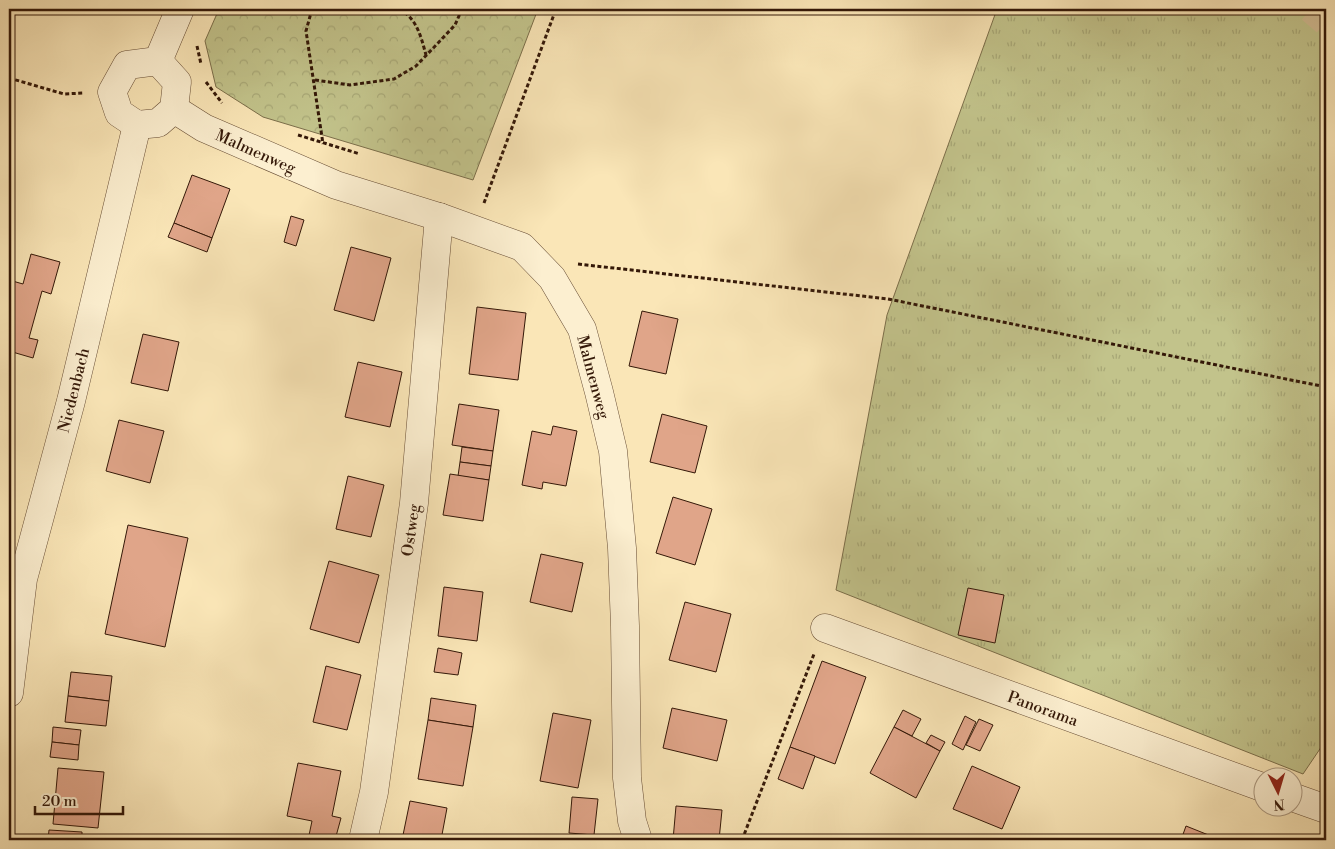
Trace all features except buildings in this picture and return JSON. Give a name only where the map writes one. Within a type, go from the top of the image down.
[{"type":"street","points":[[158,62],[180,9]]},
{"type":"street","points":[[158,62],[177,82],[174,109],[158,123],[137,125],[119,112],[112,92],[127,65],[158,62]]},
{"type":"street","name":"Malmenweg","points":[[174,109],[204,128],[336,185],[439,217],[522,247],[552,278],[582,329],[613,451],[624,587],[627,778],[632,822],[638,840]]},
{"type":"street","name":"Niedenbach","points":[[9,693],[11,654],[24,579],[71,400],[137,125]]},
{"type":"street","name":"Ostweg","points":[[363,840],[374,792],[414,503],[439,217]]},
{"type":"street","name":"Panorama","points":[[825,628],[1252,783]]},
{"type":"street","points":[[1302,801],[1326,809]]},
{"type":"path","points":[[312,9],[306,30],[315,80],[324,153],[336,185]]},
{"type":"path","points":[[399,9],[408,13],[418,28],[426,56]]},
{"type":"path","points":[[315,80],[350,85],[394,79],[416,66],[426,56],[455,25],[462,9]]},
{"type":"path","points":[[474,230],[556,9]]},
{"type":"path","points":[[198,40],[196,48],[203,72]]},
{"type":"path","points":[[9,78],[64,94],[112,92]]},
{"type":"path","points":[[205,79],[220,102],[228,106]]},
{"type":"path","points":[[296,134],[360,154]]},
{"type":"path","points":[[534,259],[888,299],[1326,387]]},
{"type":"path","points":[[742,840],[825,628]]},
{"type":"green space","points":[[219,9],[538,9],[473,180],[263,117],[216,87],[205,41]]},
{"type":"green space","points":[[997,9],[1326,9],[1326,740],[1303,774],[1302,766],[1283,766],[836,590],[887,315]]},
{"type":"tunnel","points":[[1311,9],[1326,22]]}]
